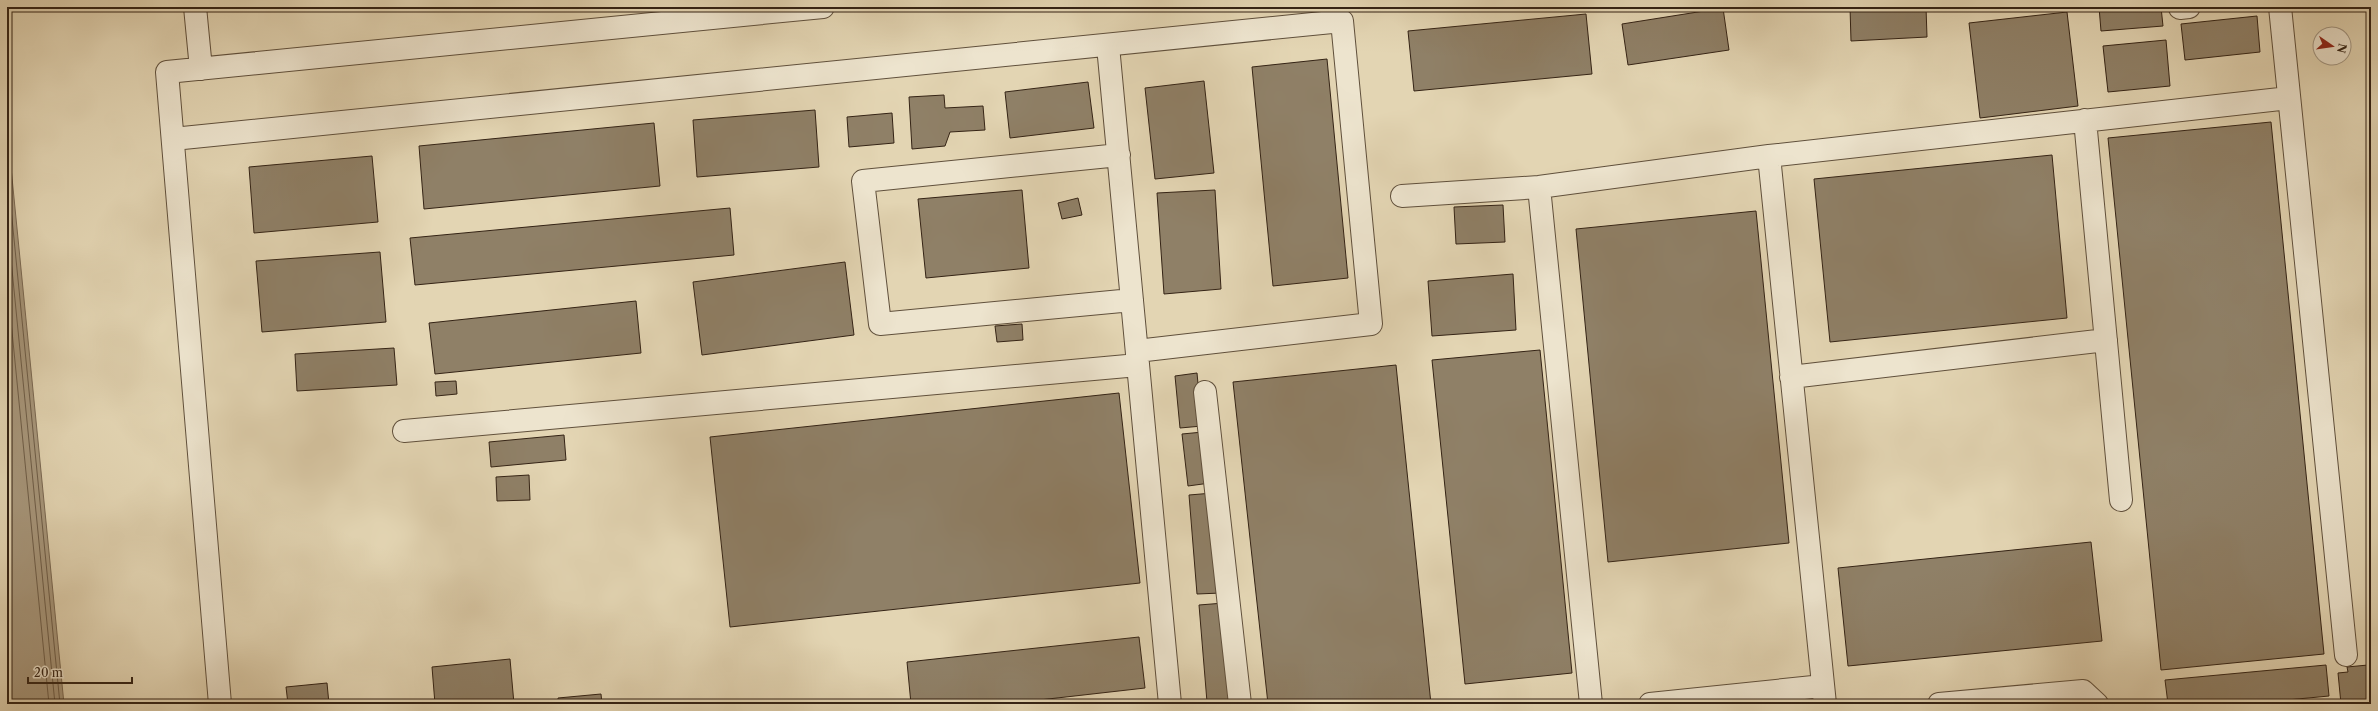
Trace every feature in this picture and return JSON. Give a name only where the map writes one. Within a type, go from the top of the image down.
[{"type":"lane","points":[[196,7],[201,68]]},
{"type":"lane","points":[[220,704],[167,72],[823,7]]},
{"type":"lane","points":[[2280,7],[2346,655]]},
{"type":"lane","points":[[173,139],[1108,46],[1342,21],[1372,324],[1138,358],[404,431]]},
{"type":"lane","points":[[1108,46],[1170,704]]},
{"type":"lane","points":[[1402,196],[1539,187],[1768,156],[2289,98]]},
{"type":"lane","points":[[2085,120],[2121,500]]},
{"type":"lane","points":[[1119,155],[863,181],[880,324],[1132,300]]},
{"type":"lane","points":[[1650,704],[1824,695],[1768,156]]},
{"type":"lane","points":[[1539,187],[1591,704]]},
{"type":"lane","points":[[1791,377],[2106,340]]},
{"type":"lane","points":[[1205,392],[1240,704]]},
{"type":"lane","points":[[1939,704],[2083,691],[2096,704]]},
{"type":"water","points":[[7,127],[64,704],[7,704]]},
{"type":"building","points":[[1850,7],[1926,7],[1927,37],[1851,41]]},
{"type":"building","points":[[2099,7],[2161,7],[2163,26],[2101,31]]},
{"type":"building","points":[[1723,8],[1729,50],[1628,65],[1622,24]]},
{"type":"building","points":[[2067,12],[2078,106],[1980,118],[1969,23]]},
{"type":"building","points":[[1586,14],[1592,74],[1414,91],[1408,31]]},
{"type":"building","points":[[2257,16],[2260,52],[2185,60],[2181,24]]},
{"type":"building","points":[[2166,40],[2170,86],[2108,92],[2103,46]]},
{"type":"building","points":[[1327,59],[1348,278],[1273,286],[1252,67]]},
{"type":"building","points":[[1204,81],[1214,173],[1155,179],[1145,88]]},
{"type":"building","points":[[1088,82],[1094,128],[1010,138],[1005,92]]},
{"type":"building","points":[[944,95],[945,108],[983,106],[985,130],[950,132],[945,146],[912,149],[909,97]]},
{"type":"building","points":[[815,110],[819,167],[697,177],[693,120]]},
{"type":"building","points":[[892,113],[894,143],[849,147],[847,117]]},
{"type":"building","points":[[2271,122],[2324,654],[2161,670],[2108,138]]},
{"type":"building","points":[[654,123],[660,186],[424,209],[419,146]]},
{"type":"building","points":[[2052,155],[2067,318],[1830,342],[1814,179]]},
{"type":"building","points":[[372,156],[378,222],[254,233],[249,167]]},
{"type":"building","points":[[1022,190],[1029,268],[926,278],[918,199]]},
{"type":"building","points":[[1215,190],[1221,289],[1164,294],[1157,193]]},
{"type":"building","points":[[1078,198],[1082,215],[1062,219],[1058,203]]},
{"type":"building","points":[[1503,205],[1505,242],[1456,244],[1454,207]]},
{"type":"building","points":[[730,208],[734,255],[415,285],[410,238]]},
{"type":"building","points":[[1756,211],[1789,543],[1608,562],[1576,229]]},
{"type":"building","points":[[380,252],[386,322],[262,332],[256,261]]},
{"type":"building","points":[[845,262],[854,335],[702,355],[693,282]]},
{"type":"building","points":[[1513,274],[1516,330],[1432,336],[1428,281]]},
{"type":"building","points":[[636,301],[641,353],[435,374],[429,323]]},
{"type":"building","points":[[1022,324],[1023,340],[997,342],[995,326]]},
{"type":"building","points":[[394,348],[397,385],[297,391],[295,354]]},
{"type":"building","points":[[1540,350],[1572,673],[1465,684],[1432,360]]},
{"type":"building","points":[[1396,365],[1431,704],[1268,704],[1233,382]]},
{"type":"building","points":[[1197,373],[1202,426],[1180,428],[1175,376]]},
{"type":"building","points":[[456,381],[457,394],[436,396],[435,382]]},
{"type":"building","points":[[1119,393],[1140,583],[730,627],[710,437]]},
{"type":"building","points":[[1203,432],[1210,483],[1188,486],[1182,434]]},
{"type":"building","points":[[564,435],[566,460],[491,467],[489,442]]},
{"type":"building","points":[[529,475],[530,500],[497,501],[496,477]]},
{"type":"building","points":[[1213,493],[1221,593],[1197,594],[1189,495]]},
{"type":"building","points":[[2091,542],[2102,641],[1848,666],[1838,568]]},
{"type":"building","points":[[1224,603],[1231,700],[1207,702],[1199,605]]},
{"type":"building","points":[[1139,637],[1145,688],[1004,704],[911,704],[907,662]]},
{"type":"building","points":[[510,659],[514,704],[435,704],[432,667]]},
{"type":"building","points":[[2326,665],[2329,696],[2245,704],[2168,704],[2165,680]]},
{"type":"building","points":[[2368,665],[2371,704],[2341,704],[2338,673],[2348,672],[2347,667]]},
{"type":"building","points":[[327,683],[329,704],[288,704],[286,687]]},
{"type":"building","points":[[601,694],[602,704],[558,704],[558,698]]}]
